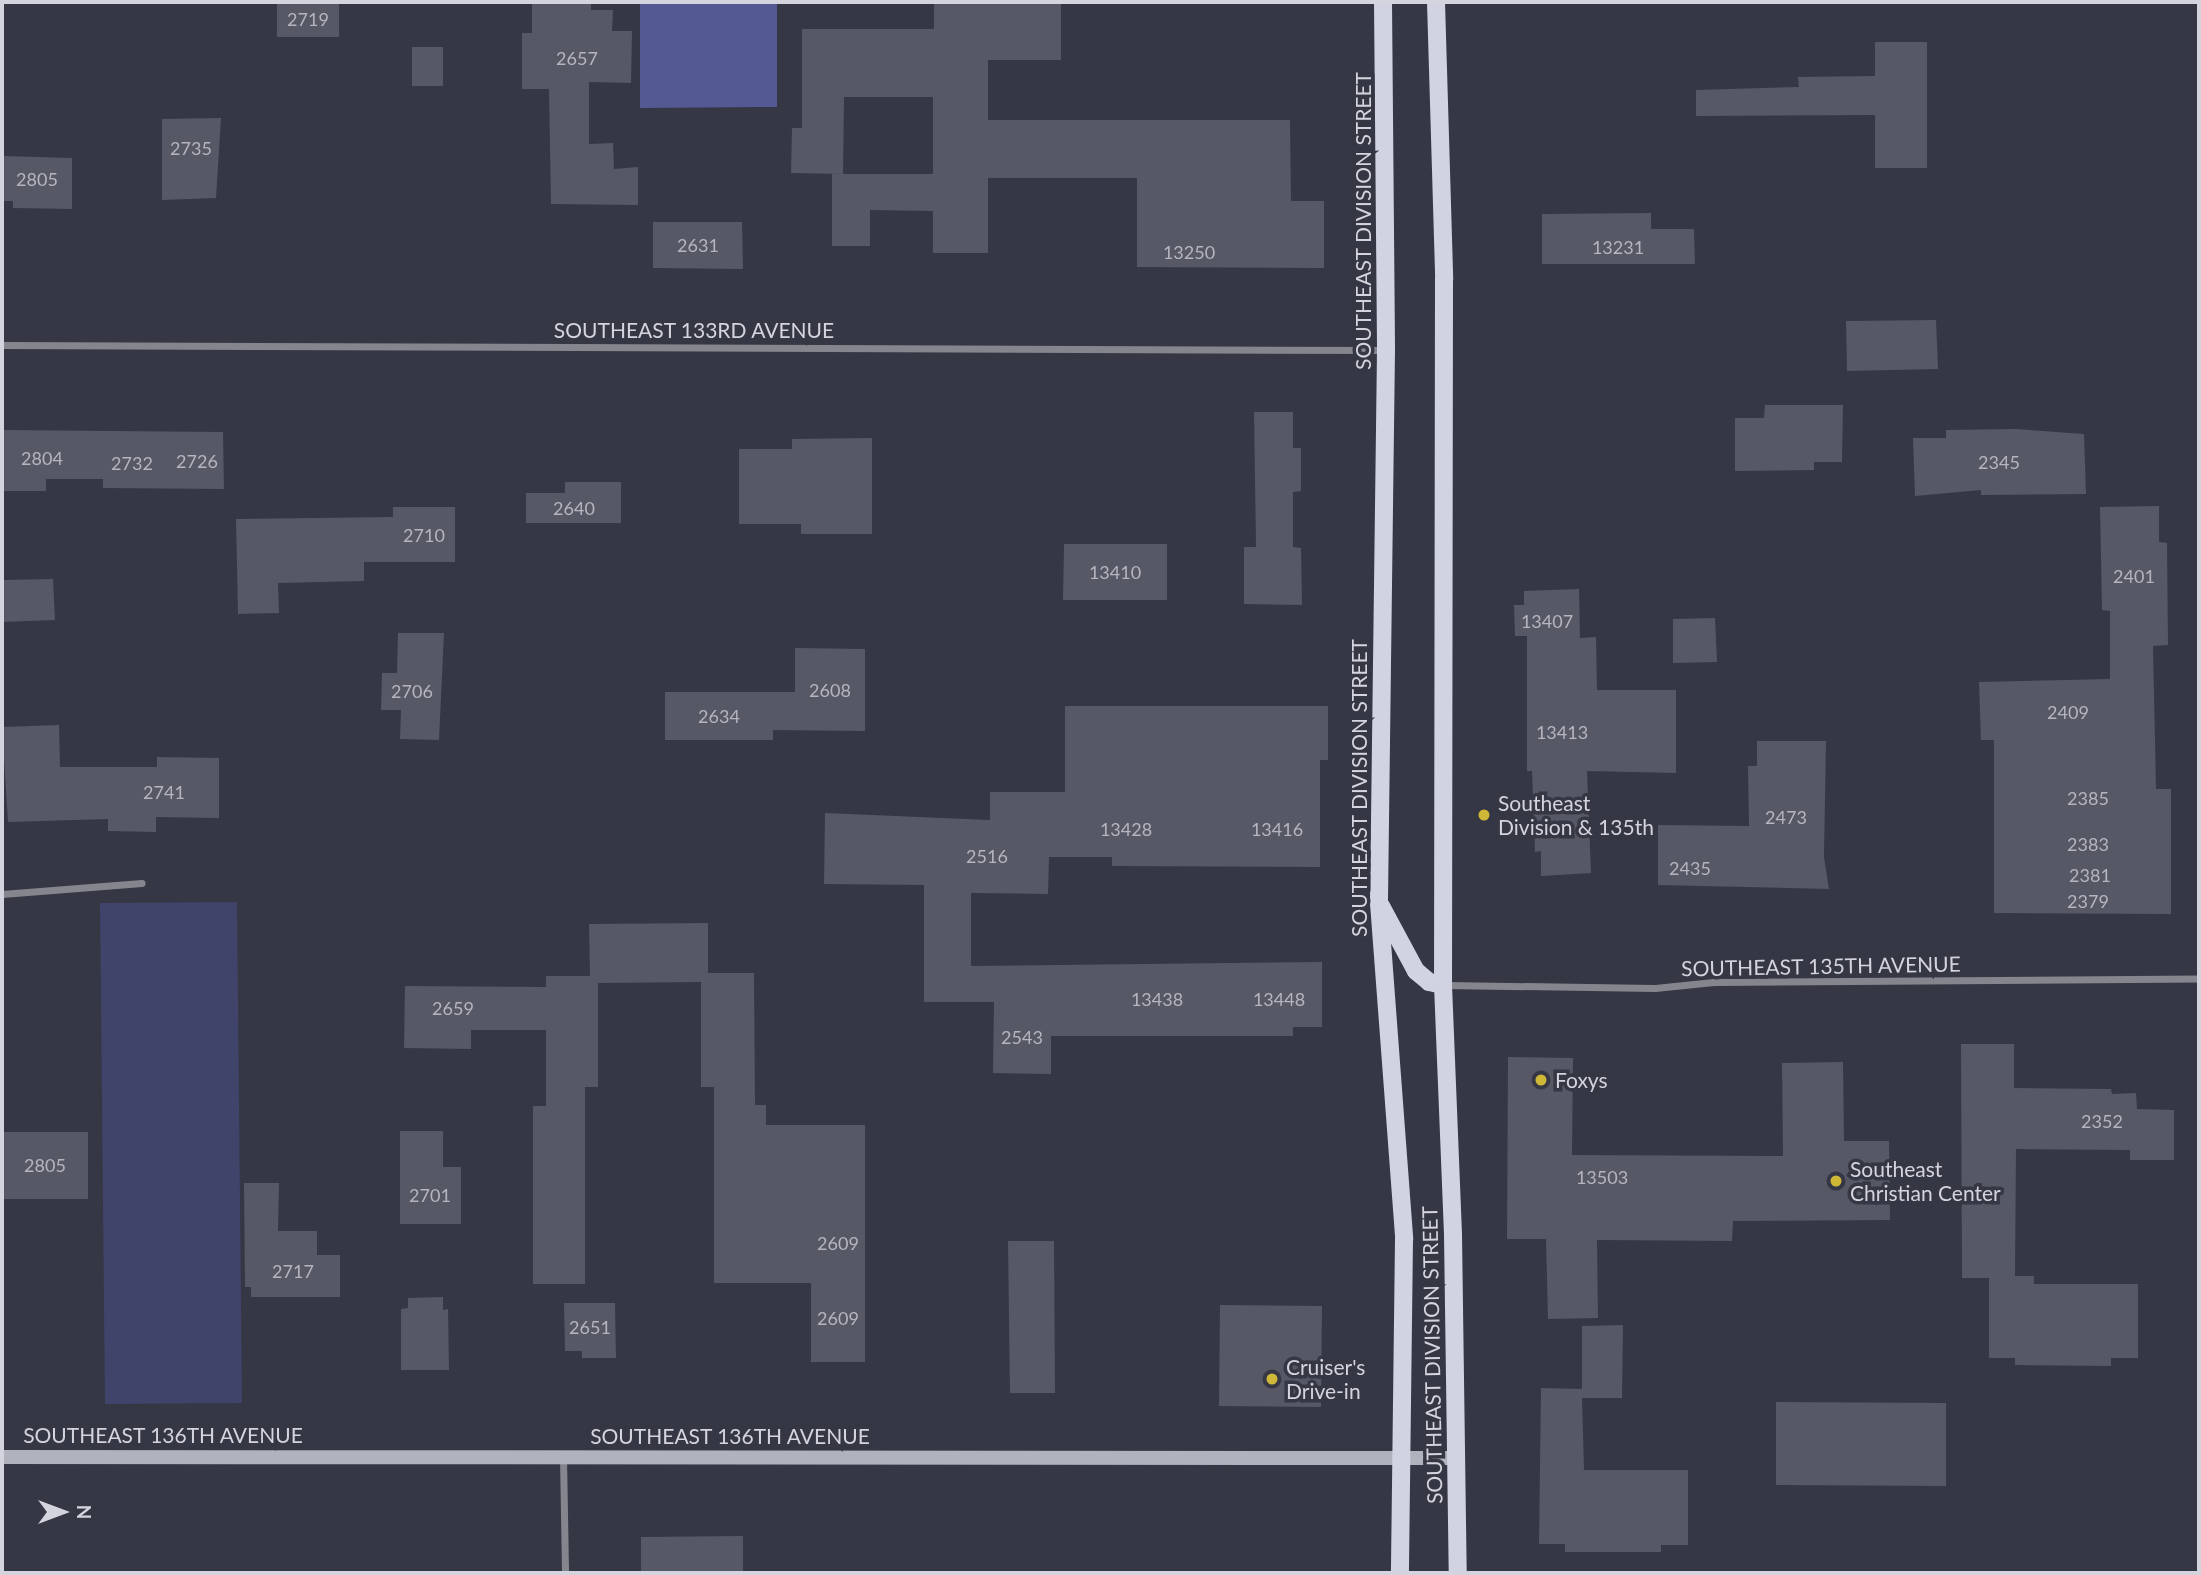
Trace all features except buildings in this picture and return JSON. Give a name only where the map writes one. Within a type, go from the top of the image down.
[{"type":"main road","name":"SOUTHEAST DIVISION STREET","points":[[1383,2],[1386,350],[1379,903],[1404,1239],[1400,1573]]},
{"type":"main road","name":"SOUTHEAST DIVISION STREET","points":[[1436,2],[1444,279],[1443,985],[1458,1458],[1458,1573]]},
{"type":"main road","points":[[1379,903],[1416,971],[1429,982],[1443,985]]},
{"type":"street","name":"SOUTHEAST 133RD AVENUE","points":[[2,345],[1386,350]]},
{"type":"street","points":[[2,894],[142,883]]},
{"type":"street","name":"SOUTHEAST 135TH AVENUE","points":[[1443,985],[1655,988],[1714,982],[2199,979]]},
{"type":"street","points":[[564,1455],[565,1573]]},
{"type":"street","name":"SOUTHEAST 136TH AVENUE","points":[[2,1457],[564,1455],[1402,1460],[1458,1458]]},
{"type":"shaded area","points":[[640,2],[777,2],[777,107],[640,108]]},
{"type":"shaded area","points":[[237,902],[242,1403],[105,1404],[100,903]]},
{"type":"place","name":"Southeast Division & 135th","points":[[1484,815]]},
{"type":"place","name":"Foxys","points":[[1541,1080]]},
{"type":"place","name":"Southeast Christian Center","points":[[1836,1181]]},
{"type":"place","name":"Cruiser's Drive-in","points":[[1272,1379]]}]
